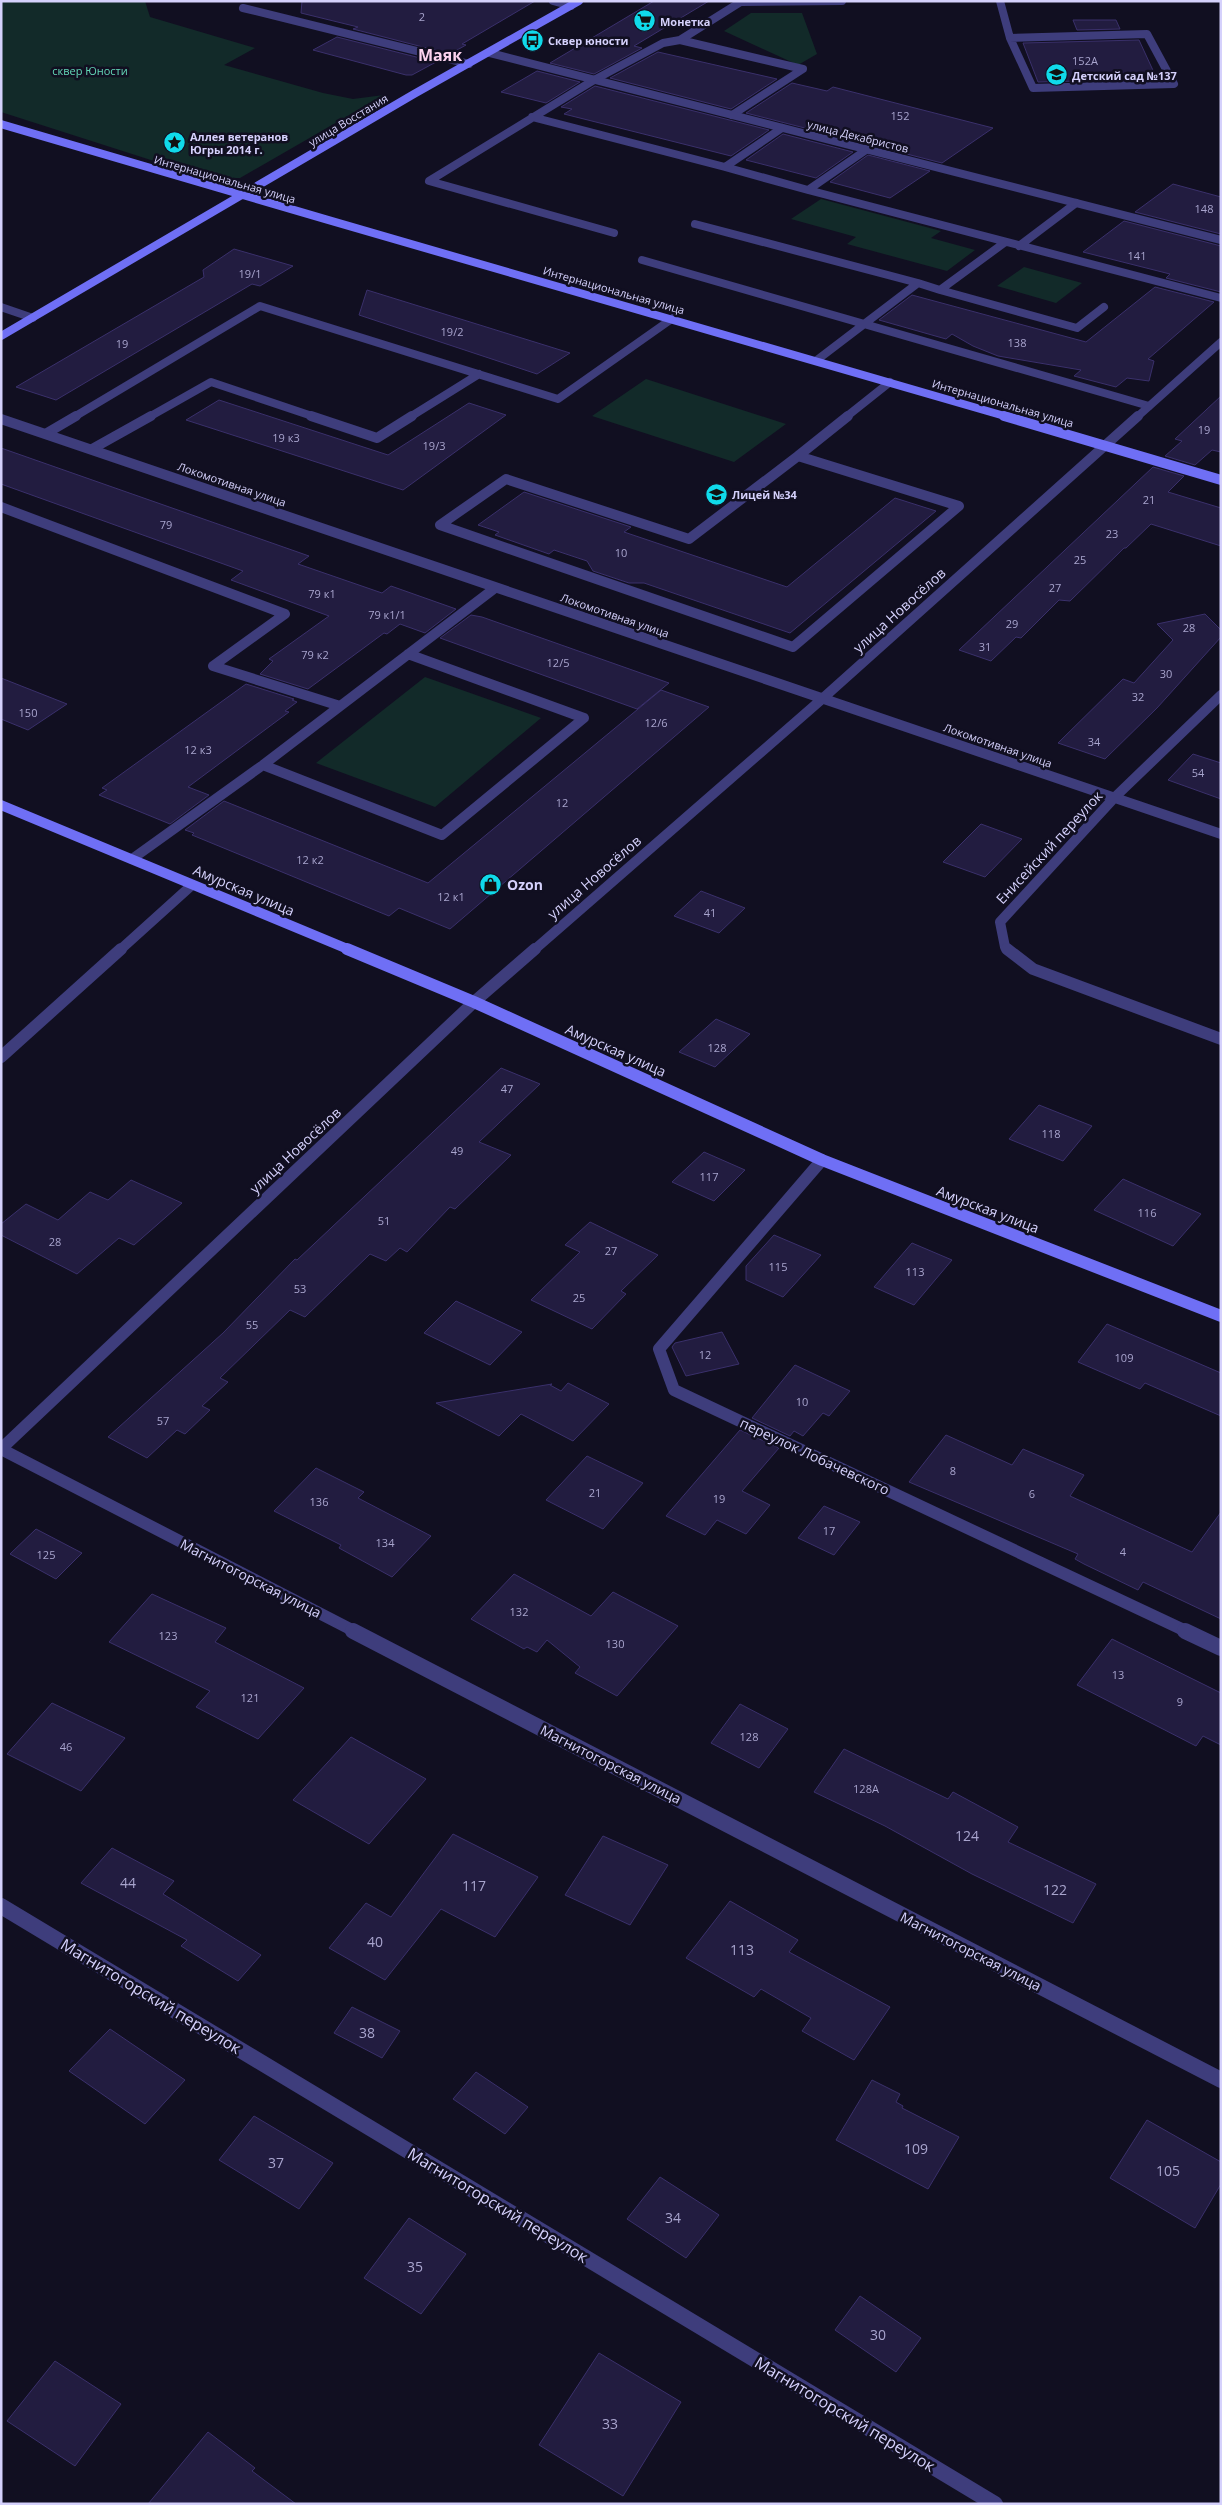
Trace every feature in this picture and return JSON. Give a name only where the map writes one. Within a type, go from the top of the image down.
[{"type":"street","points":[[553,1],[571,6]]},
{"type":"street","name":"улица Восстания","points":[[1,336],[579,1]]},
{"type":"street","points":[[614,233],[429,181],[594,80],[663,43],[680,40],[742,2],[842,1]]},
{"type":"street","points":[[1000,1],[1010,38],[1034,88],[1174,84],[1147,34],[1010,38]]},
{"type":"street","points":[[243,8],[469,64]]},
{"type":"street","points":[[680,40],[803,69],[732,115]]},
{"type":"street","name":"улица Декабристов","points":[[490,53],[1221,240]]},
{"type":"street","points":[[532,117],[1221,298]]},
{"type":"street","name":"Интернациональная улица","points":[[2,125],[240,196],[673,318],[1221,480]]},
{"type":"street","points":[[725,167],[782,128]]},
{"type":"street","points":[[808,190],[866,150]]},
{"type":"street","points":[[1019,246],[1076,203]]},
{"type":"street","points":[[695,224],[918,283],[1077,328],[1104,307]]},
{"type":"street","points":[[940,290],[1004,242]]},
{"type":"street","points":[[642,260],[1149,406]]},
{"type":"street","points":[[816,360],[918,283]]},
{"type":"street","points":[[47,433],[260,306],[558,398],[673,318]]},
{"type":"street","points":[[1,307],[33,318]]},
{"type":"street","name":"улица Новосёлов","points":[[1,1449],[474,1002],[822,699],[1221,342]]},
{"type":"street","points":[[92,449],[210,382],[377,438],[479,374]]},
{"type":"street","points":[[798,456],[959,506],[793,647],[440,525],[506,478],[689,539],[798,456],[890,382]]},
{"type":"street","name":"Локомотивная улица","points":[[1,419],[47,433],[495,588],[1221,834]]},
{"type":"street","points":[[1,508],[285,614],[213,666],[340,706]]},
{"type":"street","points":[[132,859],[263,765],[495,588]]},
{"type":"street","points":[[263,765],[442,835],[584,718],[408,654]]},
{"type":"street","name":"Енисейский переулок","points":[[1221,695],[1114,798],[1000,922],[1005,947],[1033,969],[1221,1039]]},
{"type":"street","name":"Амурская улица","points":[[1,806],[474,1002],[822,1160],[1221,1316]]},
{"type":"street","points":[[1,1058],[192,885]]},
{"type":"street","name":"переулок Лобачевского","points":[[822,1160],[659,1349],[674,1390],[1221,1648]]},
{"type":"street","name":"Магнитогорская улица","points":[[1,1449],[1221,2080]]},
{"type":"street","name":"Магнитогорский переулок","points":[[1,1906],[995,2504]]},
{"type":"green space","name":"сквер Юности","points":[[1,1],[145,1],[150,17],[255,48],[224,65],[323,93],[353,99],[384,95],[240,178],[207,178],[1,112]]},
{"type":"green space","points":[[751,13],[802,13],[817,54],[798,65],[724,31]]},
{"type":"green space","points":[[821,199],[941,231],[931,238],[975,250],[947,271],[847,244],[856,237],[791,219]]},
{"type":"green space","points":[[1024,267],[1082,283],[1056,303],[997,286]]},
{"type":"green space","points":[[646,379],[786,424],[734,462],[592,416]]},
{"type":"green space","points":[[425,677],[541,718],[435,807],[316,763]]},
{"type":"building","points":[[302,1],[535,1],[462,44],[466,45],[450,54],[353,29],[358,27],[301,13]]},
{"type":"building","points":[[654,1],[709,1],[634,46],[642,48],[594,74],[550,63]]},
{"type":"building","points":[[1073,20],[1116,20],[1120,29],[1077,30]]},
{"type":"building","points":[[337,37],[436,62],[412,75],[406,75],[313,50]]},
{"type":"building","points":[[1139,40],[1157,79],[1038,82],[1023,43]]},
{"type":"building","points":[[658,52],[777,79],[731,109],[610,78]]},
{"type":"building","points":[[537,71],[580,82],[546,103],[501,92]]},
{"type":"building","points":[[792,83],[827,91],[833,87],[993,128],[942,163],[746,113]]},
{"type":"building","points":[[595,86],[769,130],[731,156],[564,114],[572,109],[561,107]]},
{"type":"building","points":[[783,134],[853,152],[816,178],[746,160]]},
{"type":"building","points":[[868,155],[930,171],[890,198],[830,182]]},
{"type":"building","points":[[1173,184],[1221,197],[1221,234],[1135,212]]},
{"type":"building","points":[[1124,221],[1221,246],[1221,292],[1166,278],[1170,274],[1083,252]]},
{"type":"building","points":[[234,249],[293,266],[260,286],[252,284],[56,400],[16,387],[204,277],[203,270]]},
{"type":"building","points":[[1155,287],[1214,302],[1148,359],[1154,361],[1149,381],[1127,378],[1116,387],[1074,376],[1081,370],[998,356],[973,346],[952,334],[946,339],[879,320],[912,295],[1086,342]]},
{"type":"building","points":[[367,290],[570,353],[537,374],[359,315]]},
{"type":"building","points":[[1221,396],[1221,452],[1212,450],[1195,465],[1165,456],[1182,441],[1175,439]]},
{"type":"building","points":[[219,400],[388,455],[469,403],[506,415],[403,490],[186,420]]},
{"type":"building","points":[[1,448],[309,556],[298,564],[382,593],[391,586],[456,609],[425,633],[400,624],[387,634],[384,633],[308,689],[260,674],[273,661],[269,659],[329,616],[231,580],[243,571],[1,484]]},
{"type":"building","points":[[1153,467],[1184,476],[1168,492],[1221,508],[1221,546],[1151,524],[1070,601],[1059,600],[1021,638],[1016,637],[991,661],[959,650]]},
{"type":"building","points":[[524,492],[631,527],[624,532],[787,587],[895,498],[936,511],[790,633],[644,583],[629,583],[593,571],[587,561],[554,550],[549,554],[495,535],[499,532],[478,525]]},
{"type":"building","points":[[1205,614],[1221,630],[1221,637],[1157,708],[1105,759],[1058,743],[1123,679],[1134,683],[1173,640],[1157,624]]},
{"type":"building","points":[[471,615],[482,617],[669,683],[637,709],[440,638]]},
{"type":"building","points":[[1,678],[67,704],[28,730],[1,719]]},
{"type":"building","points":[[246,684],[294,699],[292,700],[297,702],[285,711],[289,712],[188,787],[209,795],[170,824],[99,795],[107,790],[102,788]]},
{"type":"building","points":[[661,690],[709,707],[450,929],[399,908],[389,916],[192,835],[194,833],[185,830],[224,801],[428,883]]},
{"type":"building","points":[[1193,754],[1221,763],[1221,799],[1168,780]]},
{"type":"building","points":[[981,824],[1022,839],[985,877],[943,862]]},
{"type":"building","points":[[701,891],[745,908],[719,933],[674,916]]},
{"type":"building","points":[[716,1019],[750,1034],[715,1067],[679,1052]]},
{"type":"building","points":[[501,1068],[540,1084],[479,1142],[511,1155],[455,1209],[450,1207],[407,1252],[400,1248],[386,1261],[370,1254],[305,1317],[290,1310],[220,1378],[228,1382],[202,1406],[210,1410],[185,1434],[177,1430],[147,1458],[108,1437],[223,1333],[295,1259],[297,1260]]},
{"type":"building","points":[[1039,1105],[1092,1126],[1063,1161],[1009,1139]]},
{"type":"building","points":[[704,1152],[745,1170],[714,1201],[672,1182]]},
{"type":"building","points":[[1123,1179],[1201,1214],[1173,1246],[1094,1210]]},
{"type":"building","points":[[131,1180],[182,1203],[134,1245],[119,1238],[77,1274],[1,1235],[1,1224],[26,1204],[58,1220],[90,1192],[108,1200]]},
{"type":"building","points":[[590,1222],[658,1255],[621,1291],[626,1294],[592,1329],[531,1300],[580,1252],[565,1245]]},
{"type":"building","points":[[774,1235],[821,1255],[783,1297],[746,1280],[746,1266]]},
{"type":"building","points":[[912,1243],[952,1260],[914,1305],[874,1287]]},
{"type":"building","points":[[456,1301],[522,1332],[490,1365],[424,1333]]},
{"type":"building","points":[[1107,1324],[1221,1373],[1221,1416],[1145,1383],[1140,1389],[1078,1362]]},
{"type":"building","points":[[722,1332],[739,1364],[686,1376],[672,1347],[675,1343]]},
{"type":"building","points":[[795,1365],[850,1391],[829,1416],[823,1413],[803,1436],[794,1431],[790,1436],[752,1418]]},
{"type":"building","points":[[568,1383],[609,1404],[573,1441],[521,1414],[499,1436],[436,1403],[552,1384],[550,1385],[561,1391]]},
{"type":"building","points":[[740,1430],[779,1448],[742,1491],[770,1505],[746,1534],[717,1520],[705,1535],[666,1516]]},
{"type":"building","points":[[946,1435],[1012,1465],[1023,1449],[1084,1475],[1070,1496],[1192,1552],[1221,1512],[1221,1619],[1143,1582],[1138,1590],[1075,1559],[1078,1554],[909,1482]]},
{"type":"building","points":[[587,1456],[643,1483],[603,1529],[546,1500]]},
{"type":"building","points":[[316,1468],[364,1492],[358,1498],[431,1536],[392,1577],[339,1548],[341,1545],[274,1511]]},
{"type":"building","points":[[824,1506],[860,1522],[834,1555],[798,1538]]},
{"type":"building","points":[[36,1529],[82,1553],[56,1579],[10,1554]]},
{"type":"building","points":[[514,1574],[591,1616],[613,1592],[678,1626],[617,1696],[575,1673],[580,1667],[547,1640],[537,1652],[527,1647],[524,1649],[471,1619]]},
{"type":"building","points":[[152,1594],[226,1628],[215,1642],[304,1688],[258,1739],[196,1707],[210,1691],[109,1642]]},
{"type":"building","points":[[1112,1639],[1221,1693],[1221,1745],[1203,1736],[1196,1746],[1077,1685]]},
{"type":"building","points":[[52,1703],[125,1738],[81,1791],[7,1754]]},
{"type":"building","points":[[740,1704],[788,1729],[759,1768],[711,1743]]},
{"type":"building","points":[[351,1737],[426,1779],[369,1844],[293,1800]]},
{"type":"building","points":[[844,1749],[948,1799],[953,1792],[1018,1827],[1008,1842],[1096,1884],[1073,1923],[972,1874],[885,1826],[814,1792]]},
{"type":"building","points":[[453,1834],[538,1877],[495,1937],[441,1909],[385,1980],[329,1948],[366,1903],[391,1917]]},
{"type":"building","points":[[603,1836],[668,1865],[630,1925],[565,1895]]},
{"type":"building","points":[[112,1848],[174,1881],[163,1894],[261,1955],[238,1981],[181,1946],[187,1940],[81,1883]]},
{"type":"building","points":[[730,1901],[798,1940],[789,1952],[890,2007],[854,2060],[802,2031],[811,2018],[761,1989],[754,1997],[686,1958]]},
{"type":"building","points":[[352,2007],[400,2031],[382,2058],[334,2033]]},
{"type":"building","points":[[110,2029],[185,2080],[145,2124],[69,2071]]},
{"type":"building","points":[[476,2072],[528,2107],[505,2134],[453,2099]]},
{"type":"building","points":[[872,2080],[900,2094],[896,2102],[903,2106],[902,2108],[959,2137],[928,2189],[836,2140]]},
{"type":"building","points":[[254,2116],[333,2163],[299,2209],[219,2160]]},
{"type":"building","points":[[1147,2120],[1221,2162],[1221,2184],[1195,2228],[1110,2178]]},
{"type":"building","points":[[660,2177],[719,2215],[686,2258],[627,2219]]},
{"type":"building","points":[[409,2218],[466,2254],[421,2314],[364,2278]]},
{"type":"building","points":[[860,2296],[921,2338],[896,2372],[835,2330]]},
{"type":"building","points":[[599,2353],[681,2402],[623,2496],[539,2445]]},
{"type":"building","points":[[55,2361],[121,2404],[75,2466],[7,2421]]},
{"type":"building","points":[[208,2432],[255,2468],[252,2471],[296,2504],[148,2504]]},
{"type":"place","name":"Монетка","points":[[644,21]]},
{"type":"place","name":"Сквер юности","points":[[532,40]]},
{"type":"place","name":"Детский сад №137","points":[[1056,75]]},
{"type":"place","name":"Аллея ветеранов Югры 2014 г.","points":[[174,142]]},
{"type":"place","name":"Лицей №34","points":[[716,494]]},
{"type":"place","name":"Ozon","points":[[491,884]]},
{"type":"district","name":"Маяк","points":[[440,55]]}]
